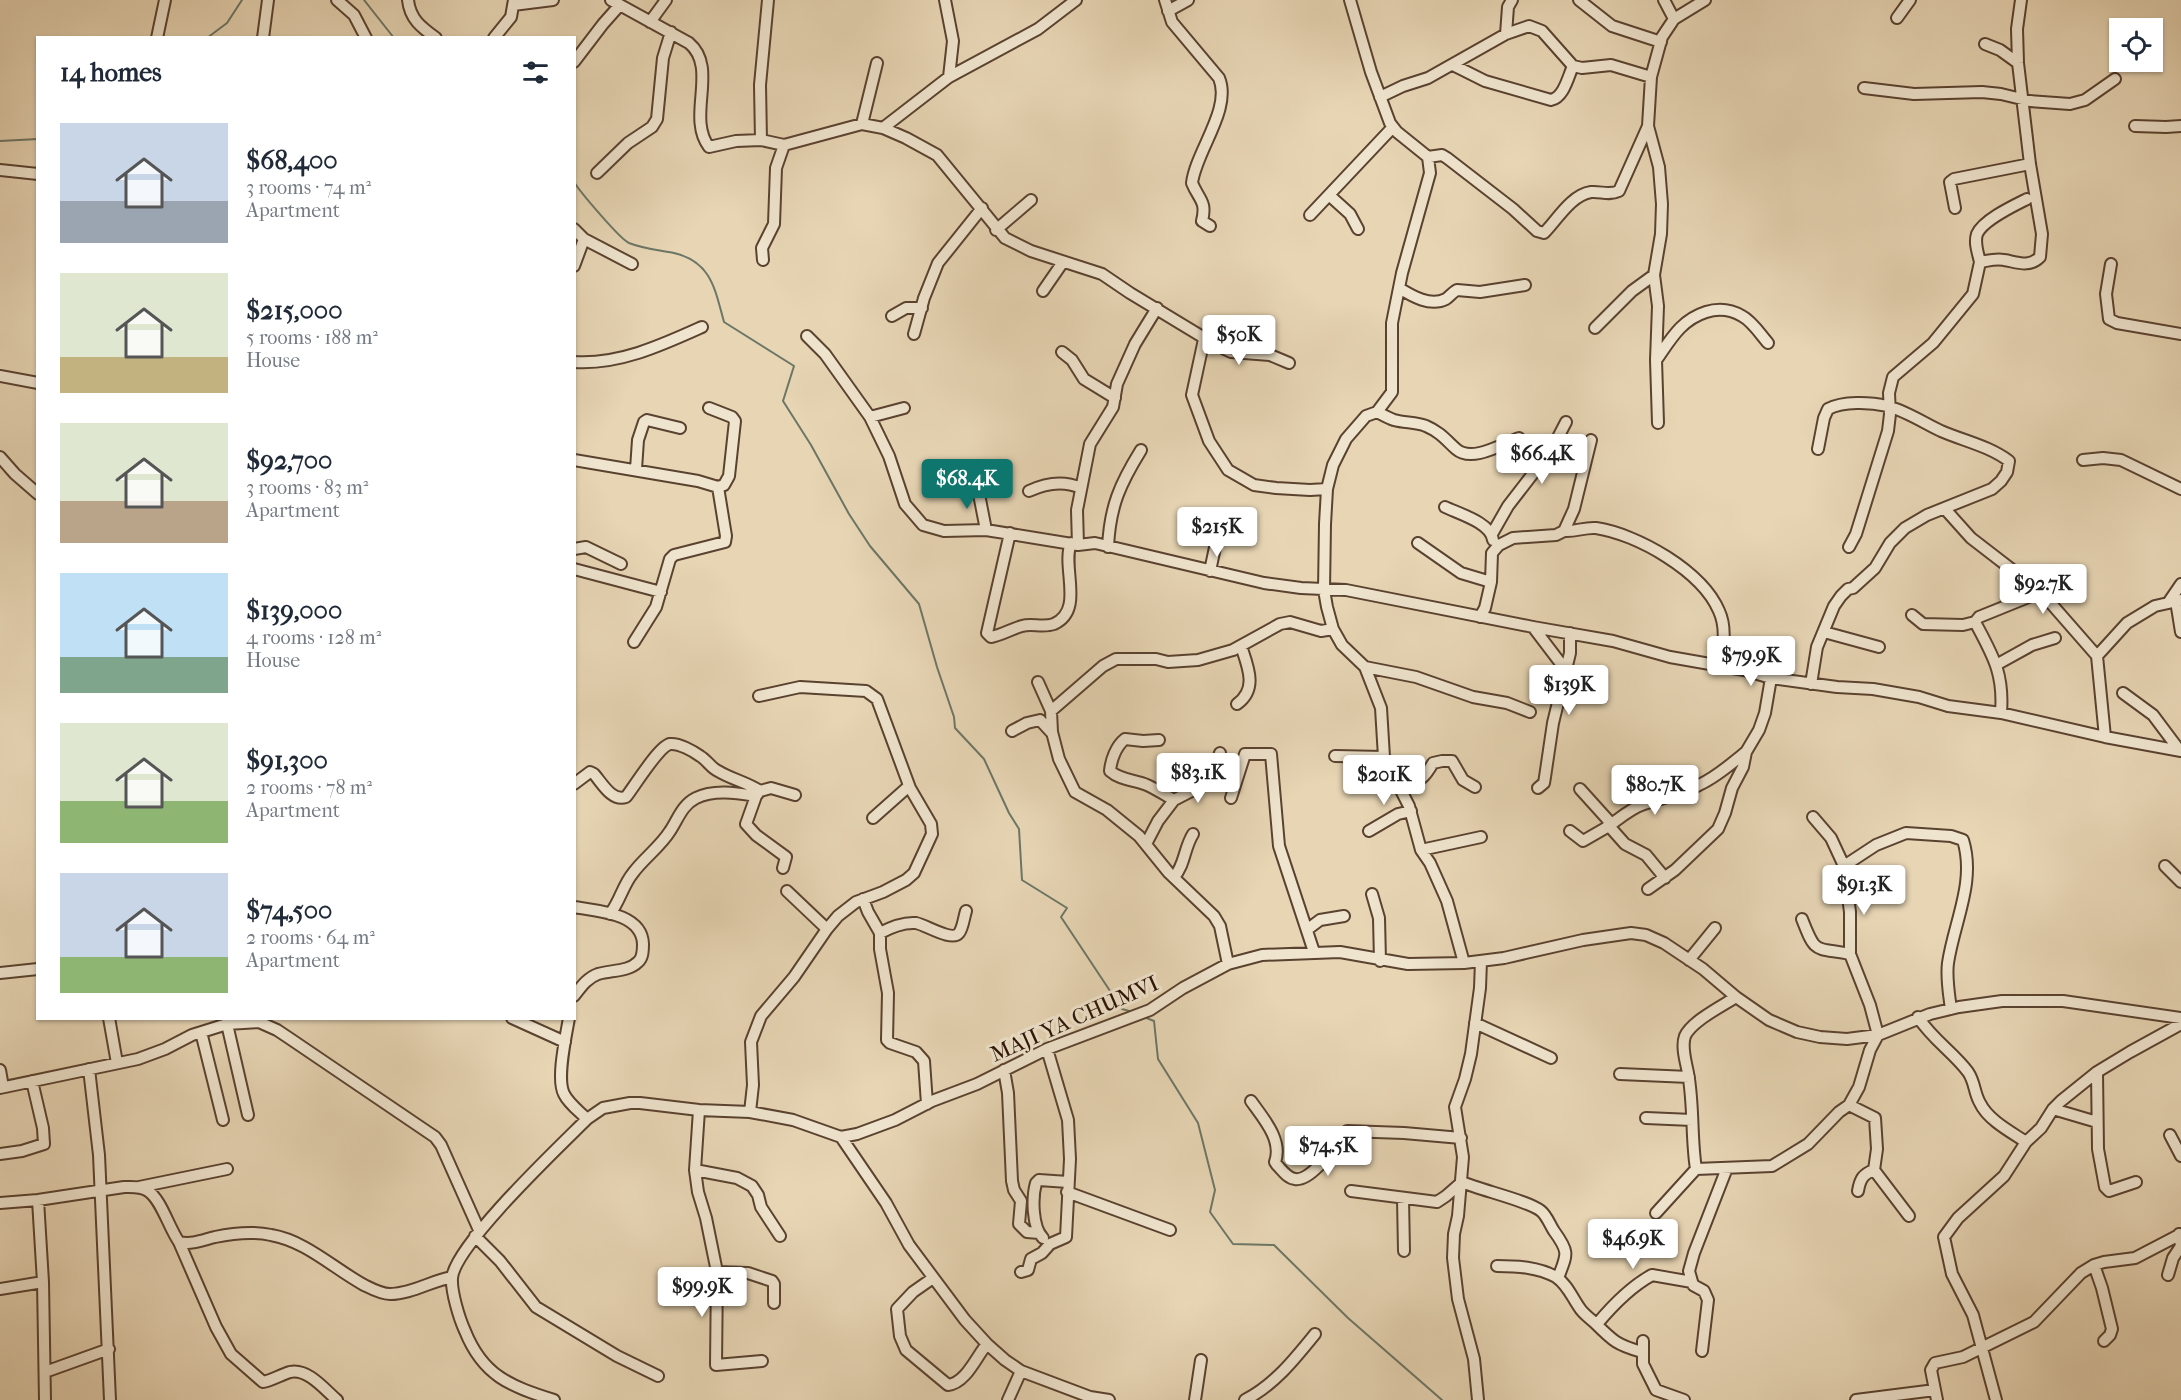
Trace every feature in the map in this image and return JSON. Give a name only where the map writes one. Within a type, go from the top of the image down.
[{"type":"street","points":[[157,36],[165,0]]},
{"type":"street","points":[[263,36],[268,0]]},
{"type":"street","points":[[337,0],[354,15],[365,36]]},
{"type":"street","points":[[408,0],[413,18],[433,36]]},
{"type":"street","points":[[496,36],[511,17],[514,3],[553,0]]},
{"type":"street","points":[[650,22],[666,0]]},
{"type":"street","points":[[761,140],[760,85],[768,0]]},
{"type":"street","points":[[945,0],[953,41],[949,77]]},
{"type":"street","points":[[883,129],[949,77],[1038,28],[1076,0]]},
{"type":"street","points":[[1188,0],[1167,5],[1172,22],[1219,78],[1223,88],[1220,108],[1194,168],[1192,183],[1203,201],[1205,210],[1202,221],[1210,226]]},
{"type":"street","points":[[1350,0],[1362,44],[1393,127],[1428,157],[1430,173],[1391,330],[1392,392],[1377,412],[1366,416],[1346,439],[1334,465],[1327,489],[1324,525],[1324,590],[1332,629],[1348,652],[1365,667],[1381,708],[1384,757],[1411,811],[1421,850],[1430,862],[1452,915],[1464,963]]},
{"type":"street","points":[[1506,34],[1508,7],[1512,0]]},
{"type":"street","points":[[1580,0],[1612,26],[1661,42]]},
{"type":"street","points":[[1664,0],[1674,19]]},
{"type":"street","points":[[1658,423],[1656,360],[1658,306],[1654,275],[1662,204],[1659,168],[1648,126],[1651,76],[1662,37],[1674,19],[1705,0]]},
{"type":"street","points":[[1897,18],[1910,0]]},
{"type":"street","points":[[1980,262],[2004,260],[2015,264],[2030,263],[2040,257],[2042,234],[2030,164],[2018,63],[2017,29],[2021,0]]},
{"type":"street","points":[[576,60],[603,24],[615,3],[671,32],[689,43],[698,52],[702,73],[700,132],[709,147],[736,141],[761,140],[784,145],[862,124],[883,129],[906,138],[937,155],[982,208],[996,230],[1005,238],[1031,251],[1102,274],[1194,329],[1204,339],[1231,352],[1270,355],[1289,363]]},
{"type":"street","points":[[505,36],[506,25]]},
{"type":"street","points":[[1380,97],[1428,78],[1506,34],[1523,27],[1537,28],[1548,36],[1573,66],[1582,68],[1611,66],[1651,76]]},
{"type":"street","points":[[597,172],[628,143],[652,127],[657,119],[663,58],[671,32]]},
{"type":"street","points":[[1985,44],[2000,50],[2018,63]]},
{"type":"street","points":[[862,124],[877,63]]},
{"type":"street","points":[[1453,65],[1493,84],[1551,100],[1561,94],[1573,66]]},
{"type":"street","points":[[1864,88],[1914,94],[2001,94],[2023,100],[2070,104],[2085,100],[2115,79]]},
{"type":"street","points":[[1428,157],[1442,155],[1447,158],[1513,209],[1537,231],[1544,233],[1578,197],[1594,192],[1607,195],[1619,191],[1648,126]]},
{"type":"street","points":[[2134,126],[2181,126]]},
{"type":"street","points":[[1310,215],[1393,127]]},
{"type":"street","points":[[763,260],[762,248],[774,224],[776,168],[784,145]]},
{"type":"street","points":[[1955,208],[1950,187],[1953,179],[2030,164]]},
{"type":"street","points":[[0,181],[1,170],[36,174]]},
{"type":"street","points":[[1329,195],[1350,214],[1358,229]]},
{"type":"street","points":[[1849,547],[1856,534],[1888,431],[1889,393],[1893,377],[1933,343],[1973,294],[1980,262],[1976,241],[1978,231],[1996,216],[2027,199]]},
{"type":"street","points":[[996,230],[1031,200]]},
{"type":"street","points":[[914,334],[938,262],[982,208]]},
{"type":"street","points":[[576,231],[584,240],[632,264]]},
{"type":"street","points":[[576,261],[584,240]]},
{"type":"street","points":[[1043,291],[1063,262]]},
{"type":"street","points":[[2111,264],[2106,294],[2109,319],[2117,323],[2181,334]]},
{"type":"street","points":[[1595,327],[1632,291],[1654,275]]},
{"type":"street","points":[[1400,288],[1415,297],[1436,302],[1457,290],[1480,292],[1525,285]]},
{"type":"street","points":[[892,316],[906,308],[922,308]]},
{"type":"street","points":[[1075,544],[1076,516],[1090,444],[1107,420],[1115,398],[1117,384],[1135,344],[1157,308]]},
{"type":"street","points":[[1656,360],[1679,327],[1698,315],[1722,309],[1744,316],[1768,343]]},
{"type":"street","points":[[576,362],[597,362],[631,356],[702,327]]},
{"type":"street","points":[[807,336],[825,354],[870,417],[889,456],[905,504],[923,525],[944,531],[986,530],[1075,544],[1095,543],[1264,583],[1324,590],[1346,590],[1485,614],[1533,627],[1613,641],[1670,657],[1720,665],[1771,678],[1873,689],[1919,697],[1948,706],[2001,713],[2105,737],[2180,751]]},
{"type":"street","points":[[1204,339],[1192,395],[1209,441],[1228,470],[1254,484],[1276,488],[1327,489]]},
{"type":"street","points":[[1062,352],[1072,360],[1084,379],[1115,398]]},
{"type":"street","points":[[0,376],[36,383]]},
{"type":"street","points":[[1811,684],[1815,656],[1834,606],[1841,596],[1875,568],[1894,538],[1905,528],[1927,515],[1992,489],[2007,472],[2009,461],[1999,453],[1941,431],[1890,407],[1860,404],[1829,408],[1824,418],[1818,449]]},
{"type":"street","points":[[576,460],[698,481],[718,488],[724,485],[729,476],[735,421],[732,417],[709,408]]},
{"type":"street","points":[[870,417],[904,408]]},
{"type":"street","points":[[1377,412],[1393,420],[1418,423],[1437,431],[1447,438],[1457,450],[1465,454],[1475,454],[1518,438]]},
{"type":"street","points":[[636,469],[638,440],[644,422],[647,420],[680,428]]},
{"type":"street","points":[[1485,614],[1491,582],[1492,534],[1508,506],[1552,449],[1566,422]]},
{"type":"street","points":[[1564,531],[1574,509],[1591,440]]},
{"type":"street","points":[[1108,546],[1113,504],[1130,467],[1141,450]]},
{"type":"street","points":[[0,456],[15,474],[36,492]]},
{"type":"street","points":[[2083,460],[2103,458],[2121,460],[2181,489]]},
{"type":"street","points":[[1029,492],[1041,486],[1064,482],[1081,488]]},
{"type":"street","points":[[977,484],[986,530]]},
{"type":"street","points":[[634,642],[656,607],[669,559],[674,555],[725,542],[718,488]]},
{"type":"street","points":[[1446,507],[1485,527],[1492,534]]},
{"type":"street","points":[[1945,508],[1971,538],[2041,592],[2097,656],[2105,737]]},
{"type":"street","points":[[1210,571],[1221,519]]},
{"type":"street","points":[[1492,553],[1499,545],[1513,538],[1556,535],[1564,531],[1571,532],[1587,527],[1612,532],[1662,554],[1687,571],[1708,593],[1720,611],[1724,637],[1720,665]]},
{"type":"street","points":[[1010,533],[987,633],[991,637],[1024,625],[1053,624],[1067,612],[1070,600],[1068,549],[1075,544]]},
{"type":"street","points":[[1418,543],[1461,573],[1491,582]]},
{"type":"street","points":[[576,549],[586,547],[592,549],[621,564]]},
{"type":"street","points":[[576,570],[661,592]]},
{"type":"street","points":[[2181,584],[2175,602],[2181,632]]},
{"type":"street","points":[[1912,615],[1923,624],[1963,625],[1975,622],[1989,613],[2041,592]]},
{"type":"street","points":[[2097,656],[2127,622],[2156,606],[2175,602]]},
{"type":"street","points":[[1051,711],[1103,666],[1116,658],[1130,657],[1168,662],[1198,660],[1241,646],[1280,624],[1290,622],[1321,630],[1332,629]]},
{"type":"street","points":[[1975,622],[1996,665],[2002,686],[2001,713]]},
{"type":"street","points":[[1533,627],[1566,671],[1582,687]]},
{"type":"street","points":[[1824,632],[1879,647]]},
{"type":"street","points":[[1538,788],[1544,783],[1553,723],[1570,654],[1570,633]]},
{"type":"street","points":[[1996,665],[2032,645],[2055,638]]},
{"type":"street","points":[[1237,704],[1245,698],[1250,686],[1250,675],[1241,646]]},
{"type":"street","points":[[1365,667],[1416,677],[1473,697],[1507,703],[1530,712]]},
{"type":"street","points":[[1570,831],[1583,841],[1644,804],[1700,785],[1714,777],[1746,752],[1760,730],[1771,678]]},
{"type":"street","points":[[1038,682],[1051,711],[1052,732],[1064,772],[1075,792],[1107,810],[1146,844],[1174,878],[1218,921],[1228,964]]},
{"type":"street","points":[[750,1112],[753,1085],[751,1042],[761,1016],[794,977],[826,929],[848,907],[883,892],[914,873],[932,834],[931,824],[909,786],[877,699],[866,691],[800,687],[759,696]]},
{"type":"street","points":[[2123,693],[2153,715],[2180,751]]},
{"type":"street","points":[[1012,731],[1027,723],[1040,720],[1052,732]]},
{"type":"street","points":[[1159,740],[1125,739],[1121,742],[1113,759],[1110,771],[1146,785],[1174,800]]},
{"type":"street","points":[[576,782],[590,772],[615,797],[621,799],[626,797],[649,763],[665,746],[670,744],[700,756],[715,770],[750,785],[758,794]]},
{"type":"street","points":[[1648,889],[1665,878],[1718,828],[1732,788],[1743,767],[1746,752]]},
{"type":"street","points":[[1146,844],[1158,821],[1174,800],[1205,784],[1212,775],[1220,753]]},
{"type":"street","points":[[1231,798],[1245,754],[1271,754],[1280,846],[1314,952]]},
{"type":"street","points":[[1335,756],[1384,757]]},
{"type":"street","points":[[1399,785],[1422,779],[1428,774],[1433,763],[1449,760],[1464,780],[1475,787]]},
{"type":"street","points":[[873,818],[909,786]]},
{"type":"street","points":[[610,914],[633,872],[654,852],[670,832],[678,815],[693,799],[729,792],[758,794],[777,789],[795,795]]},
{"type":"street","points":[[1580,789],[1608,820],[1609,826],[1625,844],[1646,855],[1665,878]]},
{"type":"street","points":[[758,794],[746,824],[756,835],[786,856],[783,868]]},
{"type":"street","points":[[1369,831],[1398,814],[1411,811]]},
{"type":"street","points":[[1656,1213],[1696,1169],[1760,1168],[1779,1162],[1808,1144],[1839,1112],[1849,1106],[1859,1087],[1870,1050],[1878,1035],[1870,1005],[1850,954],[1850,912],[1844,866],[1831,838],[1813,817]]},
{"type":"street","points":[[1844,866],[1876,845],[1905,833],[1952,836],[1963,840],[1967,869],[1965,890],[1948,964],[1951,1009]]},
{"type":"street","points":[[1174,878],[1182,866],[1187,844],[1193,834]]},
{"type":"street","points":[[1421,850],[1481,837]]},
{"type":"street","points":[[2165,866],[2181,882]]},
{"type":"street","points":[[787,891],[826,929]]},
{"type":"street","points":[[1371,894],[1379,918],[1380,961]]},
{"type":"street","points":[[863,899],[867,912],[880,933],[880,950],[888,993],[887,1040],[916,1052],[924,1060],[927,1104]]},
{"type":"street","points":[[576,907],[628,920],[638,930],[643,944],[642,955],[638,962],[597,975],[582,985],[576,993]]},
{"type":"street","points":[[880,933],[898,925],[916,923],[950,937],[955,936],[959,934],[966,911]]},
{"type":"street","points":[[1308,929],[1320,920],[1344,916]]},
{"type":"street","points":[[1802,919],[1815,948],[1850,954]]},
{"type":"street","points":[[1689,960],[1715,928]]},
{"type":"street","name":"MAJI YA CHUMVI","points":[[841,1137],[872,1130],[1047,1049],[1150,1010],[1183,988],[1228,964],[1262,955],[1314,952],[1357,954],[1380,961],[1408,964],[1464,963],[1617,933],[1631,933],[1654,938],[1689,960],[1769,1020],[1797,1032],[1837,1039],[1878,1035],[1918,1017],[2002,1001],[2045,1000],[2181,1018]]},
{"type":"street","points":[[1478,1400],[1474,1359],[1458,1299],[1453,1269],[1454,1234],[1462,1182],[1463,1157],[1455,1107],[1469,1064],[1481,961]]},
{"type":"street","points":[[0,972],[36,969]]},
{"type":"street","points":[[1696,1169],[1689,1077],[1684,1046],[1685,1036],[1705,1017],[1736,997]]},
{"type":"street","points":[[1918,1017],[1927,1032],[1968,1072],[1976,1086],[1979,1102],[1988,1114],[2026,1142]]},
{"type":"street","points":[[109,1020],[117,1063]]},
{"type":"street","points":[[516,1020],[565,1042]]},
{"type":"street","points":[[569,1020],[561,1079],[563,1093],[587,1119]]},
{"type":"street","points":[[0,1070],[2,1087],[138,1059],[222,1023],[259,1022],[277,1030],[435,1137],[441,1145],[477,1233],[536,1307],[617,1356],[658,1376]]},
{"type":"street","points":[[222,1023],[248,1115]]},
{"type":"street","points":[[1475,1023],[1551,1058]]},
{"type":"street","points":[[1996,1400],[1973,1315],[1952,1274],[1944,1237],[1958,1218],[2004,1176],[2026,1142],[2042,1128],[2054,1109],[2077,1087],[2130,1052],[2181,1024]]},
{"type":"street","points":[[201,1032],[223,1120]]},
{"type":"street","points":[[1021,1272],[1028,1270],[1031,1259],[1042,1253],[1050,1244],[1065,1237],[1070,1159],[1068,1120],[1047,1049]]},
{"type":"street","points":[[89,1069],[99,1155],[110,1400]]},
{"type":"street","points":[[1004,1070],[1008,1093],[1012,1181],[1021,1201],[1019,1224],[1027,1232],[1039,1233]]},
{"type":"street","points":[[2097,1072],[2099,1160],[2105,1187],[2109,1191],[2136,1182]]},
{"type":"street","points":[[1620,1074],[1689,1077]]},
{"type":"street","points":[[0,1154],[22,1152],[44,1144],[43,1128],[32,1081]]},
{"type":"street","points":[[1251,1101],[1271,1130],[1278,1151],[1275,1162],[1293,1179],[1299,1180],[1312,1172],[1347,1131],[1461,1138]]},
{"type":"street","points":[[554,1400],[503,1381],[479,1359],[472,1350],[458,1315],[452,1277],[477,1233],[587,1119],[603,1108],[630,1103],[699,1110],[750,1112],[793,1120],[841,1137],[886,1203],[909,1245],[965,1320],[987,1344],[1021,1371],[1091,1398],[1109,1400]]},
{"type":"street","points":[[1849,1106],[1875,1118],[1877,1149],[1874,1170],[1909,1216]]},
{"type":"street","points":[[2054,1109],[2097,1122]]},
{"type":"street","points":[[699,1110],[695,1170],[717,1272],[716,1365],[762,1361]]},
{"type":"street","points":[[1646,1118],[1692,1120]]},
{"type":"street","points":[[2170,1135],[2181,1156]]},
{"type":"street","points":[[1692,1282],[1689,1271],[1694,1253],[1727,1168]]},
{"type":"street","points":[[138,1187],[227,1169]]},
{"type":"street","points":[[695,1170],[737,1178],[752,1186],[758,1195],[761,1207],[780,1236]]},
{"type":"street","points":[[1858,1191],[1865,1173],[1874,1170]]},
{"type":"street","points":[[1050,1244],[1039,1233],[1032,1202],[1036,1182],[1039,1180],[1068,1187],[1140,1221],[1170,1230]]},
{"type":"street","points":[[1351,1191],[1439,1202],[1462,1182]]},
{"type":"street","points":[[1462,1182],[1479,1190],[1532,1206],[1542,1212],[1565,1247],[1565,1260],[1558,1278]]},
{"type":"street","points":[[0,1203],[38,1200],[124,1186],[148,1190],[156,1199],[179,1242],[216,1327],[231,1354],[240,1364],[263,1382],[290,1372],[300,1372],[310,1377],[337,1400]]},
{"type":"street","points":[[1403,1199],[1404,1251]]},
{"type":"street","points":[[38,1200],[43,1282],[45,1400]]},
{"type":"street","points":[[179,1242],[194,1243],[243,1233],[274,1235],[314,1252],[358,1281],[387,1295],[406,1292],[436,1280],[452,1277]]},
{"type":"street","points":[[1856,1400],[1936,1395],[1932,1366],[1935,1363],[1964,1357],[2034,1322],[2081,1273],[2094,1265],[2135,1258],[2180,1234],[2181,1246],[2173,1258],[2169,1275]]},
{"type":"street","points":[[2094,1265],[2112,1329],[2104,1341]]},
{"type":"street","points":[[1497,1266],[1538,1269],[1558,1278],[1580,1309],[1613,1341],[1623,1347],[1642,1347],[1643,1364],[1656,1390],[1684,1400]]},
{"type":"street","points":[[717,1272],[748,1273],[772,1281],[774,1303]]},
{"type":"street","points":[[1597,1324],[1639,1283],[1652,1275],[1692,1282],[1704,1292],[1708,1300],[1702,1351]]},
{"type":"street","points":[[933,1278],[913,1292],[897,1309],[900,1336],[906,1350],[948,1385],[956,1384],[987,1344]]},
{"type":"street","points":[[0,1289],[43,1282]]},
{"type":"street","points":[[1245,1400],[1261,1391],[1280,1375],[1315,1334]]},
{"type":"street","points":[[45,1372],[109,1349]]},
{"type":"street","points":[[1195,1400],[1202,1360]]},
{"type":"street","points":[[1008,1400],[1021,1371]]},
{"type":"waterway","points":[[210,36],[227,23],[242,0]]},
{"type":"waterway","points":[[364,0],[392,36]]},
{"type":"waterway","points":[[0,141],[36,139]]},
{"type":"waterway","points":[[576,185],[624,240],[646,248],[687,257],[697,263],[710,279],[724,322],[794,366],[783,401],[870,546],[919,604],[954,717],[955,728],[984,759],[1019,829],[1022,880],[1067,908],[1061,917],[1122,1009],[1133,1012]]},
{"type":"waterway","points":[[1144,1017],[1154,1021],[1158,1059],[1198,1123],[1215,1190],[1210,1212],[1233,1244],[1274,1245],[1348,1318],[1442,1400]]}]
